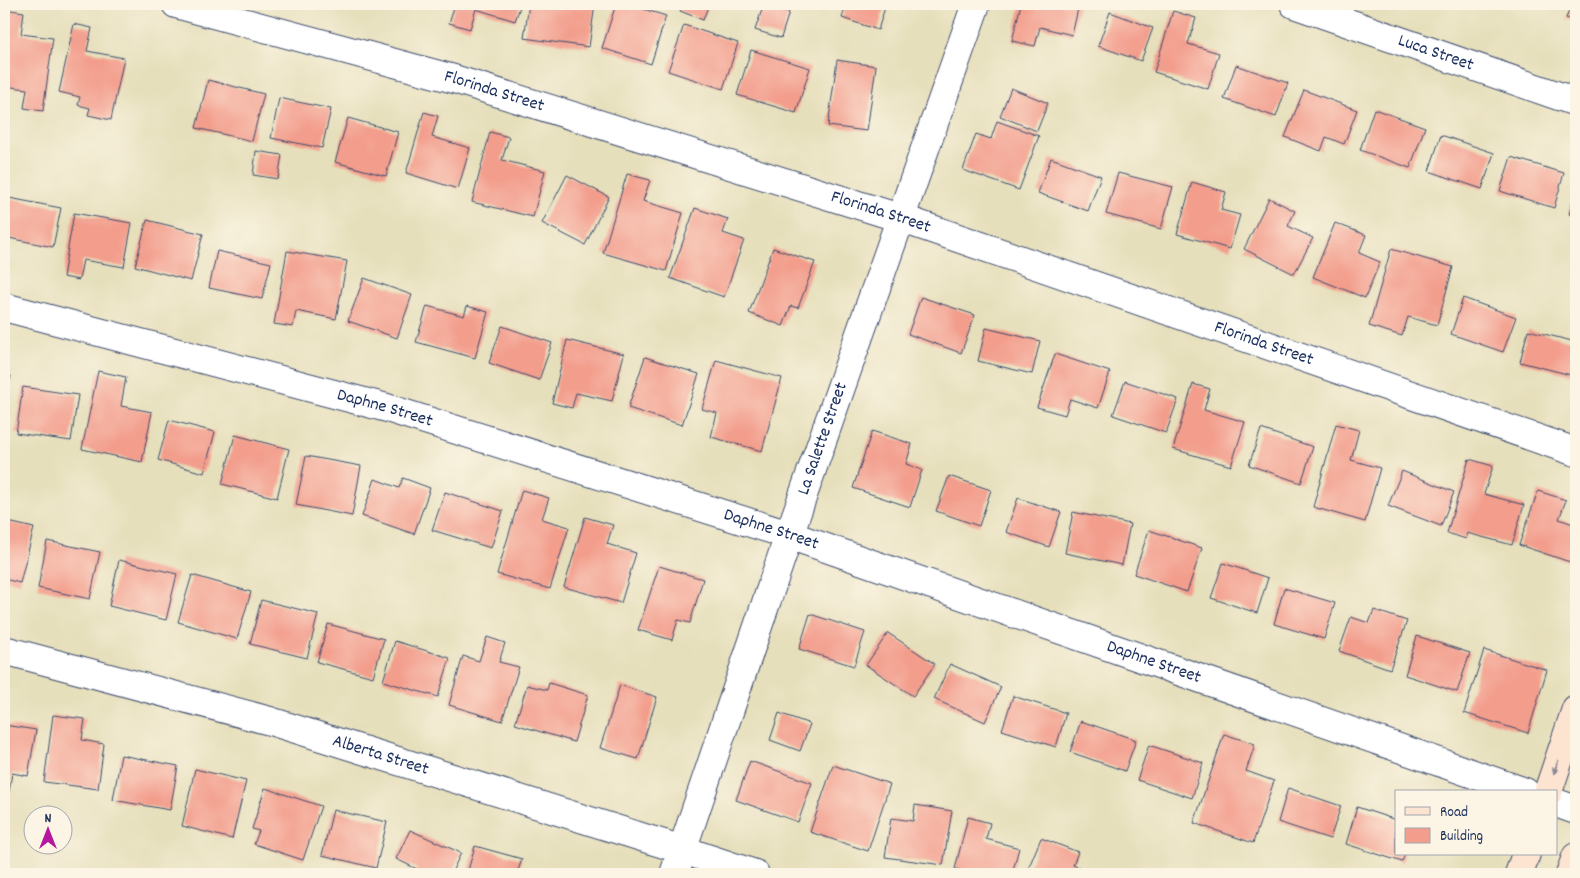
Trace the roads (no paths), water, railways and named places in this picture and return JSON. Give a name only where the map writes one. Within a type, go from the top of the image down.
[{"type":"main road","points":[[1549,790],[1576,709]]},
{"type":"main road","points":[[1519,874],[1525,856]]},
{"type":"main road","points":[[1570,874],[1576,857]]},
{"type":"street","name":"Florinda Street","points":[[176,4],[454,78],[900,218],[1576,452]]},
{"type":"street","name":"La Salette Street","points":[[679,862],[789,535],[976,4]]},
{"type":"street","name":"Luca Street","points":[[1294,4],[1576,102]]},
{"type":"street","name":"Daphne Street","points":[[4,307],[387,408],[789,535],[1519,790]]},
{"type":"street","name":"Alberta Street","points":[[4,650],[270,721],[679,862],[754,874]]},
{"type":"street","points":[[1558,804],[1576,810]]}]
